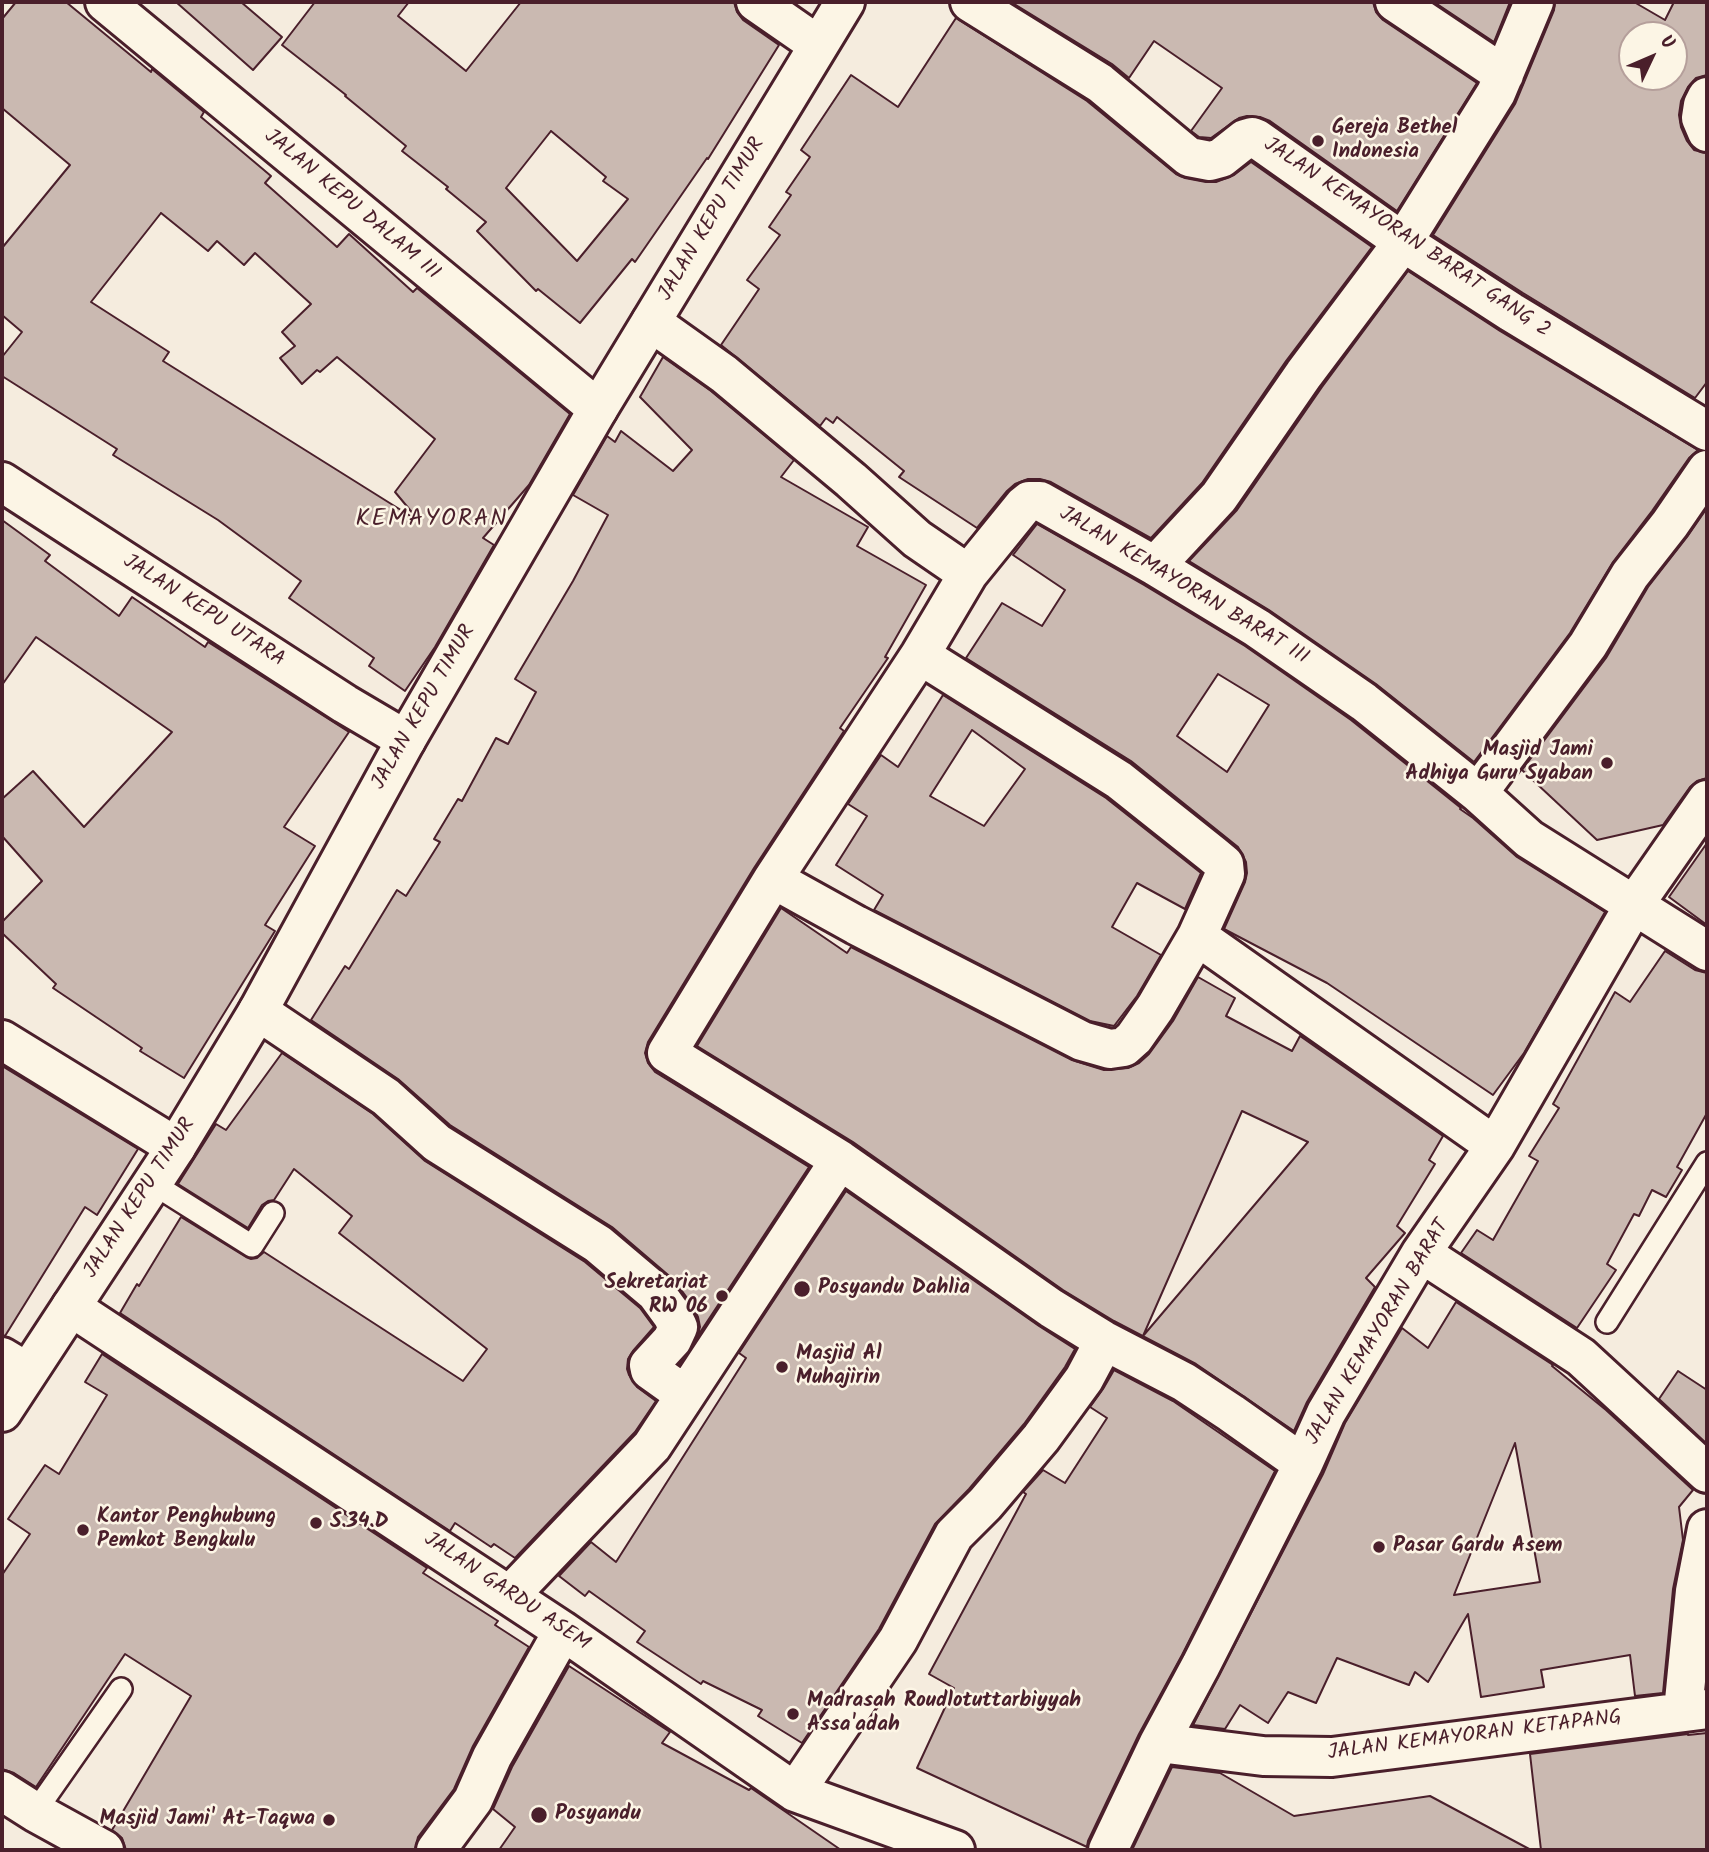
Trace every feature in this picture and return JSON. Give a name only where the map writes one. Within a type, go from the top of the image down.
[{"type":"street","name":"JALAN KEPU DALAM III","points":[[105,2],[598,409]]},
{"type":"street","points":[[756,2],[818,45]]},
{"type":"street","name":"JALAN KEPU TIMUR","points":[[2,1412],[15,1365],[71,1307],[176,1147],[258,1011],[407,740],[598,409],[845,2]]},
{"type":"street","name":"JALAN KEMAYORAN BARAT GANG 2","points":[[970,2],[1100,83],[1189,158],[1210,162],[1221,158],[1245,139],[1257,139],[1403,242],[1511,312],[1707,431]]},
{"type":"street","points":[[1395,2],[1504,75]]},
{"type":"street","points":[[1155,566],[1219,497],[1304,374],[1403,242],[1481,118],[1504,75],[1534,2]]},
{"type":"street","points":[[1707,97],[1701,118],[1707,132]]},
{"type":"street","points":[[651,322],[724,374],[917,539],[968,575],[920,655],[772,879],[667,1053],[840,1160],[1051,1308],[1103,1340],[1184,1382],[1303,1464]]},
{"type":"street","points":[[1478,793],[1588,645],[1630,575],[1707,470]]},
{"type":"street","name":"JALAN KEPU UTARA","points":[[6,495],[407,740]]},
{"type":"street","name":"JALAN KEMAYORAN BARAT III","points":[[968,575],[1024,505],[1029,501],[1040,501],[1257,628],[1364,702],[1478,793],[1530,839],[1707,951]]},
{"type":"street","points":[[772,879],[1082,1041],[1110,1049],[1124,1047],[1134,1038],[1155,1008],[1197,936],[1225,874],[1224,864],[1119,780],[920,655]]},
{"type":"street","name":"JALAN KEMAYORAN BARAT","points":[[1108,1850],[1158,1743],[1201,1665],[1326,1413],[1421,1254],[1495,1146],[1634,905],[1707,800]]},
{"type":"street","points":[[1197,936],[1495,1146]]},
{"type":"street","points":[[258,1011],[386,1097],[437,1143],[598,1244],[656,1293],[678,1327],[673,1340],[649,1365],[650,1370],[685,1395]]},
{"type":"street","points":[[2,1041],[176,1147]]},
{"type":"street","points":[[509,1595],[652,1446],[840,1160]]},
{"type":"street","points":[[1421,1254],[1581,1357],[1707,1474]]},
{"type":"street","name":"JALAN GARDU ASEM","points":[[71,1307],[563,1630],[795,1792],[955,1850]]},
{"type":"street","points":[[795,1792],[898,1640],[954,1535],[985,1504],[1041,1438],[1084,1379],[1103,1340]]},
{"type":"street","points":[[1695,1710],[1695,1591],[1707,1529]]},
{"type":"street","points":[[436,1850],[473,1800],[492,1756],[563,1630]]},
{"type":"street","name":"JALAN KEMAYORAN KETAPANG","points":[[1158,1743],[1264,1756],[1332,1757],[1695,1710]]},
{"type":"street","points":[[2,1791],[104,1850]]},
{"type":"lane","points":[[1606,1322],[1707,1163]]},
{"type":"lane","points":[[152,1183],[252,1246],[273,1213]]},
{"type":"lane","points":[[35,1812],[121,1689]]},
{"type":"building","points":[[16,2],[66,2],[204,112],[201,117],[271,176],[265,183],[337,247],[349,234],[413,292],[417,288],[570,414],[529,485],[483,538],[494,545],[435,647],[405,691],[369,666],[374,658],[289,598],[301,581],[218,520],[113,455],[117,449],[2,376],[2,357],[22,332],[2,315],[2,248],[70,165],[2,108],[2,19]],"holes":[[[161,213],[208,251],[217,241],[244,265],[255,253],[311,304],[282,332],[295,346],[280,358],[302,384],[337,357],[435,439],[395,492],[420,522],[163,361],[169,352],[91,302]]]},
{"type":"building","points":[[176,2],[241,2],[282,37],[253,70]]},
{"type":"building","points":[[315,2],[409,2],[398,16],[466,71],[521,2],[734,2],[743,20],[779,45],[708,159],[635,262],[632,259],[580,323],[538,289],[536,291],[477,231],[486,222],[446,189],[448,187],[402,151],[406,146],[282,45]],"holes":[[[551,131],[606,177],[603,181],[628,199],[577,261],[506,188]]]},
{"type":"building","points":[[1011,2],[1373,2],[1376,12],[1383,20],[1477,83],[1397,211],[1270,121],[1260,117],[1239,118],[1211,138],[1199,137],[1191,131],[1222,88],[1154,41],[1129,78],[1112,64]]},
{"type":"building","points":[[1434,2],[1510,2],[1494,42]]},
{"type":"building","points":[[1555,2],[1634,2],[1665,20],[1674,2],[1707,2],[1707,75],[1696,78],[1688,87],[1688,21],[1618,21],[1618,91],[1686,91],[1679,115],[1681,127],[1694,150],[1707,153],[1707,382],[1695,398],[1433,235],[1515,104]]},
{"type":"building","points":[[956,18],[1087,101],[1176,174],[1185,178],[1216,182],[1234,175],[1251,162],[1372,247],[1286,361],[1202,483],[1151,538],[1051,482],[1040,479],[1028,479],[1015,484],[977,528],[899,477],[904,471],[837,417],[833,423],[826,418],[820,426],[721,345],[759,289],[747,280],[780,235],[769,227],[791,195],[786,192],[810,157],[801,150],[851,75],[898,107]]},
{"type":"building","points":[[1408,271],[1500,331],[1698,450],[1689,458],[1613,562],[1570,633],[1474,762],[1376,684],[1269,610],[1189,561],[1237,510],[1322,387]]},
{"type":"building","points":[[663,357],[711,391],[794,460],[781,477],[868,527],[857,546],[926,585],[885,657],[888,658],[840,728],[844,731],[754,868],[648,1042],[645,1053],[655,1072],[809,1167],[697,1337],[700,1327],[698,1317],[674,1280],[612,1227],[450,1125],[398,1079],[311,1020],[345,966],[349,969],[397,890],[406,896],[440,842],[434,839],[458,799],[462,801],[496,738],[508,744],[536,692],[515,679],[573,581],[608,515],[573,495],[607,436],[615,442],[621,431],[673,471],[692,450],[640,397]]},
{"type":"building","points":[[1707,508],[1707,778],[1690,787],[1663,825],[1597,840],[1522,770],[1606,658],[1648,587]]},
{"type":"building","points":[[2,520],[50,555],[45,561],[119,616],[132,597],[205,647],[208,642],[349,732],[284,827],[315,846],[265,925],[275,931],[184,1078],[140,1051],[142,1048],[53,988],[56,984],[2,933],[2,922],[42,881],[2,836],[2,799],[33,771],[84,827],[172,732],[36,637],[2,685]]},
{"type":"building","points":[[1037,524],[1144,585],[1245,646],[1351,720],[1461,808],[1517,857],[1605,912],[1524,1053],[1493,1095],[1327,983],[1224,929],[1247,873],[1246,862],[1238,847],[1131,761],[966,658],[1002,603],[1042,626],[1065,590],[1013,555]],"holes":[[[1218,674],[1269,705],[1227,772],[1177,736]]]},
{"type":"building","points":[[943,695],[1106,798],[1201,873],[1185,909],[1137,883],[1112,927],[1161,955],[1137,996],[1114,1026],[1090,1021],[874,910],[883,895],[836,865],[867,816],[848,804],[881,755],[898,767]],"holes":[[[972,730],[1025,769],[984,826],[930,796]]]},
{"type":"building","points":[[1707,843],[1707,925],[1669,897]]},
{"type":"building","points":[[781,908],[847,953],[851,947],[1072,1060],[1104,1070],[1128,1068],[1149,1054],[1173,1021],[1198,977],[1235,998],[1226,1016],[1292,1051],[1300,1036],[1443,1136],[1429,1160],[1435,1164],[1397,1226],[1405,1233],[1366,1278],[1375,1287],[1307,1402],[1294,1431],[1196,1364],[1114,1321],[1063,1290],[853,1142],[697,1046]],"holes":[[[1242,1111],[1308,1142],[1143,1336]]]},
{"type":"building","points":[[1665,951],[1695,970],[1707,973],[1707,1113],[1677,1167],[1682,1170],[1666,1197],[1652,1190],[1639,1216],[1634,1214],[1607,1264],[1616,1270],[1577,1328],[1461,1253],[1477,1230],[1493,1240],[1538,1161],[1529,1156],[1559,1108],[1553,1104],[1615,992],[1630,1002]]},
{"type":"building","points":[[282,1053],[373,1114],[425,1161],[585,1262],[640,1308],[654,1327],[633,1351],[628,1359],[627,1369],[637,1387],[656,1401],[635,1432],[515,1558],[494,1544],[491,1547],[455,1523],[450,1531],[120,1313],[181,1217],[246,1257],[257,1258],[264,1252],[463,1381],[487,1349],[339,1233],[352,1216],[294,1169],[274,1200],[262,1205],[248,1228],[178,1184],[216,1124],[226,1130]]},
{"type":"building","points":[[2,1066],[138,1149],[97,1215],[85,1207],[5,1336],[2,1335]]},
{"type":"building","points":[[846,1191],[1075,1349],[1024,1424],[969,1489],[935,1524],[879,1629],[802,1743],[758,1716],[762,1710],[703,1681],[701,1684],[637,1642],[645,1631],[589,1591],[585,1596],[559,1576],[591,1542],[616,1562],[746,1358],[739,1353]]},
{"type":"building","points":[[1456,1302],[1553,1365],[1693,1490],[1679,1507],[1683,1540],[1673,1589],[1663,1693],[1635,1696],[1630,1655],[1541,1670],[1544,1687],[1481,1697],[1468,1614],[1428,1682],[1415,1672],[1409,1685],[1337,1658],[1316,1703],[1288,1692],[1268,1723],[1240,1705],[1225,1729],[1193,1725],[1323,1474],[1345,1423],[1402,1328],[1428,1348]],"holes":[[[1515,1443],[1540,1582],[1454,1595]]]},
{"type":"building","points":[[102,1354],[427,1568],[423,1573],[498,1621],[495,1625],[529,1647],[473,1746],[454,1789],[418,1837],[415,1850],[126,1850],[122,1838],[112,1830],[191,1696],[125,1654],[36,1787],[2,1769],[2,1575],[30,1534],[8,1519],[45,1465],[59,1474],[107,1395],[85,1382]]},
{"type":"building","points":[[1114,1370],[1173,1401],[1275,1471],[1139,1734],[1087,1847],[917,1768],[954,1688],[929,1674],[1026,1494],[1023,1492],[1043,1470],[1065,1483],[1107,1418],[1090,1407]]},
{"type":"building","points":[[1678,1371],[1707,1390],[1707,1444],[1659,1399]]},
{"type":"building","points":[[569,1666],[670,1732],[662,1743],[749,1790],[751,1788],[841,1850],[499,1850],[515,1827],[493,1809],[512,1767]]},
{"type":"building","points":[[1707,1733],[1707,1850],[1541,1850],[1530,1754]]},
{"type":"building","points":[[1172,1767],[1220,1773],[1294,1816],[1430,1796],[1531,1850],[1132,1850]]},
{"type":"place","name":"Gereja Bethel Indonesia","points":[[1318,141]]},
{"type":"place","name":"Masjid Jami Adhiya Guru Syaban","points":[[1607,763]]},
{"type":"place","name":"Posyandu Dahlia","points":[[802,1289]]},
{"type":"place","name":"Sekretariat RW 06","points":[[722,1296]]},
{"type":"place","name":"Masjid Al Muhajirin","points":[[782,1367]]},
{"type":"place","name":"S.34.D","points":[[316,1523]]},
{"type":"place","name":"Kantor Penghubung Pemkot Bengkulu","points":[[83,1530]]},
{"type":"place","name":"Pasar Gardu Asem","points":[[1379,1547]]},
{"type":"place","name":"Madrasah Roudlotuttarbiyyah Assa'adah","points":[[793,1714]]},
{"type":"place","name":"Posyandu","points":[[539,1815]]},
{"type":"place","name":"Masjid Jami' At-Taqwa","points":[[329,1820]]},
{"type":"district","name":"KEMAYORAN","points":[[432,521]]}]
